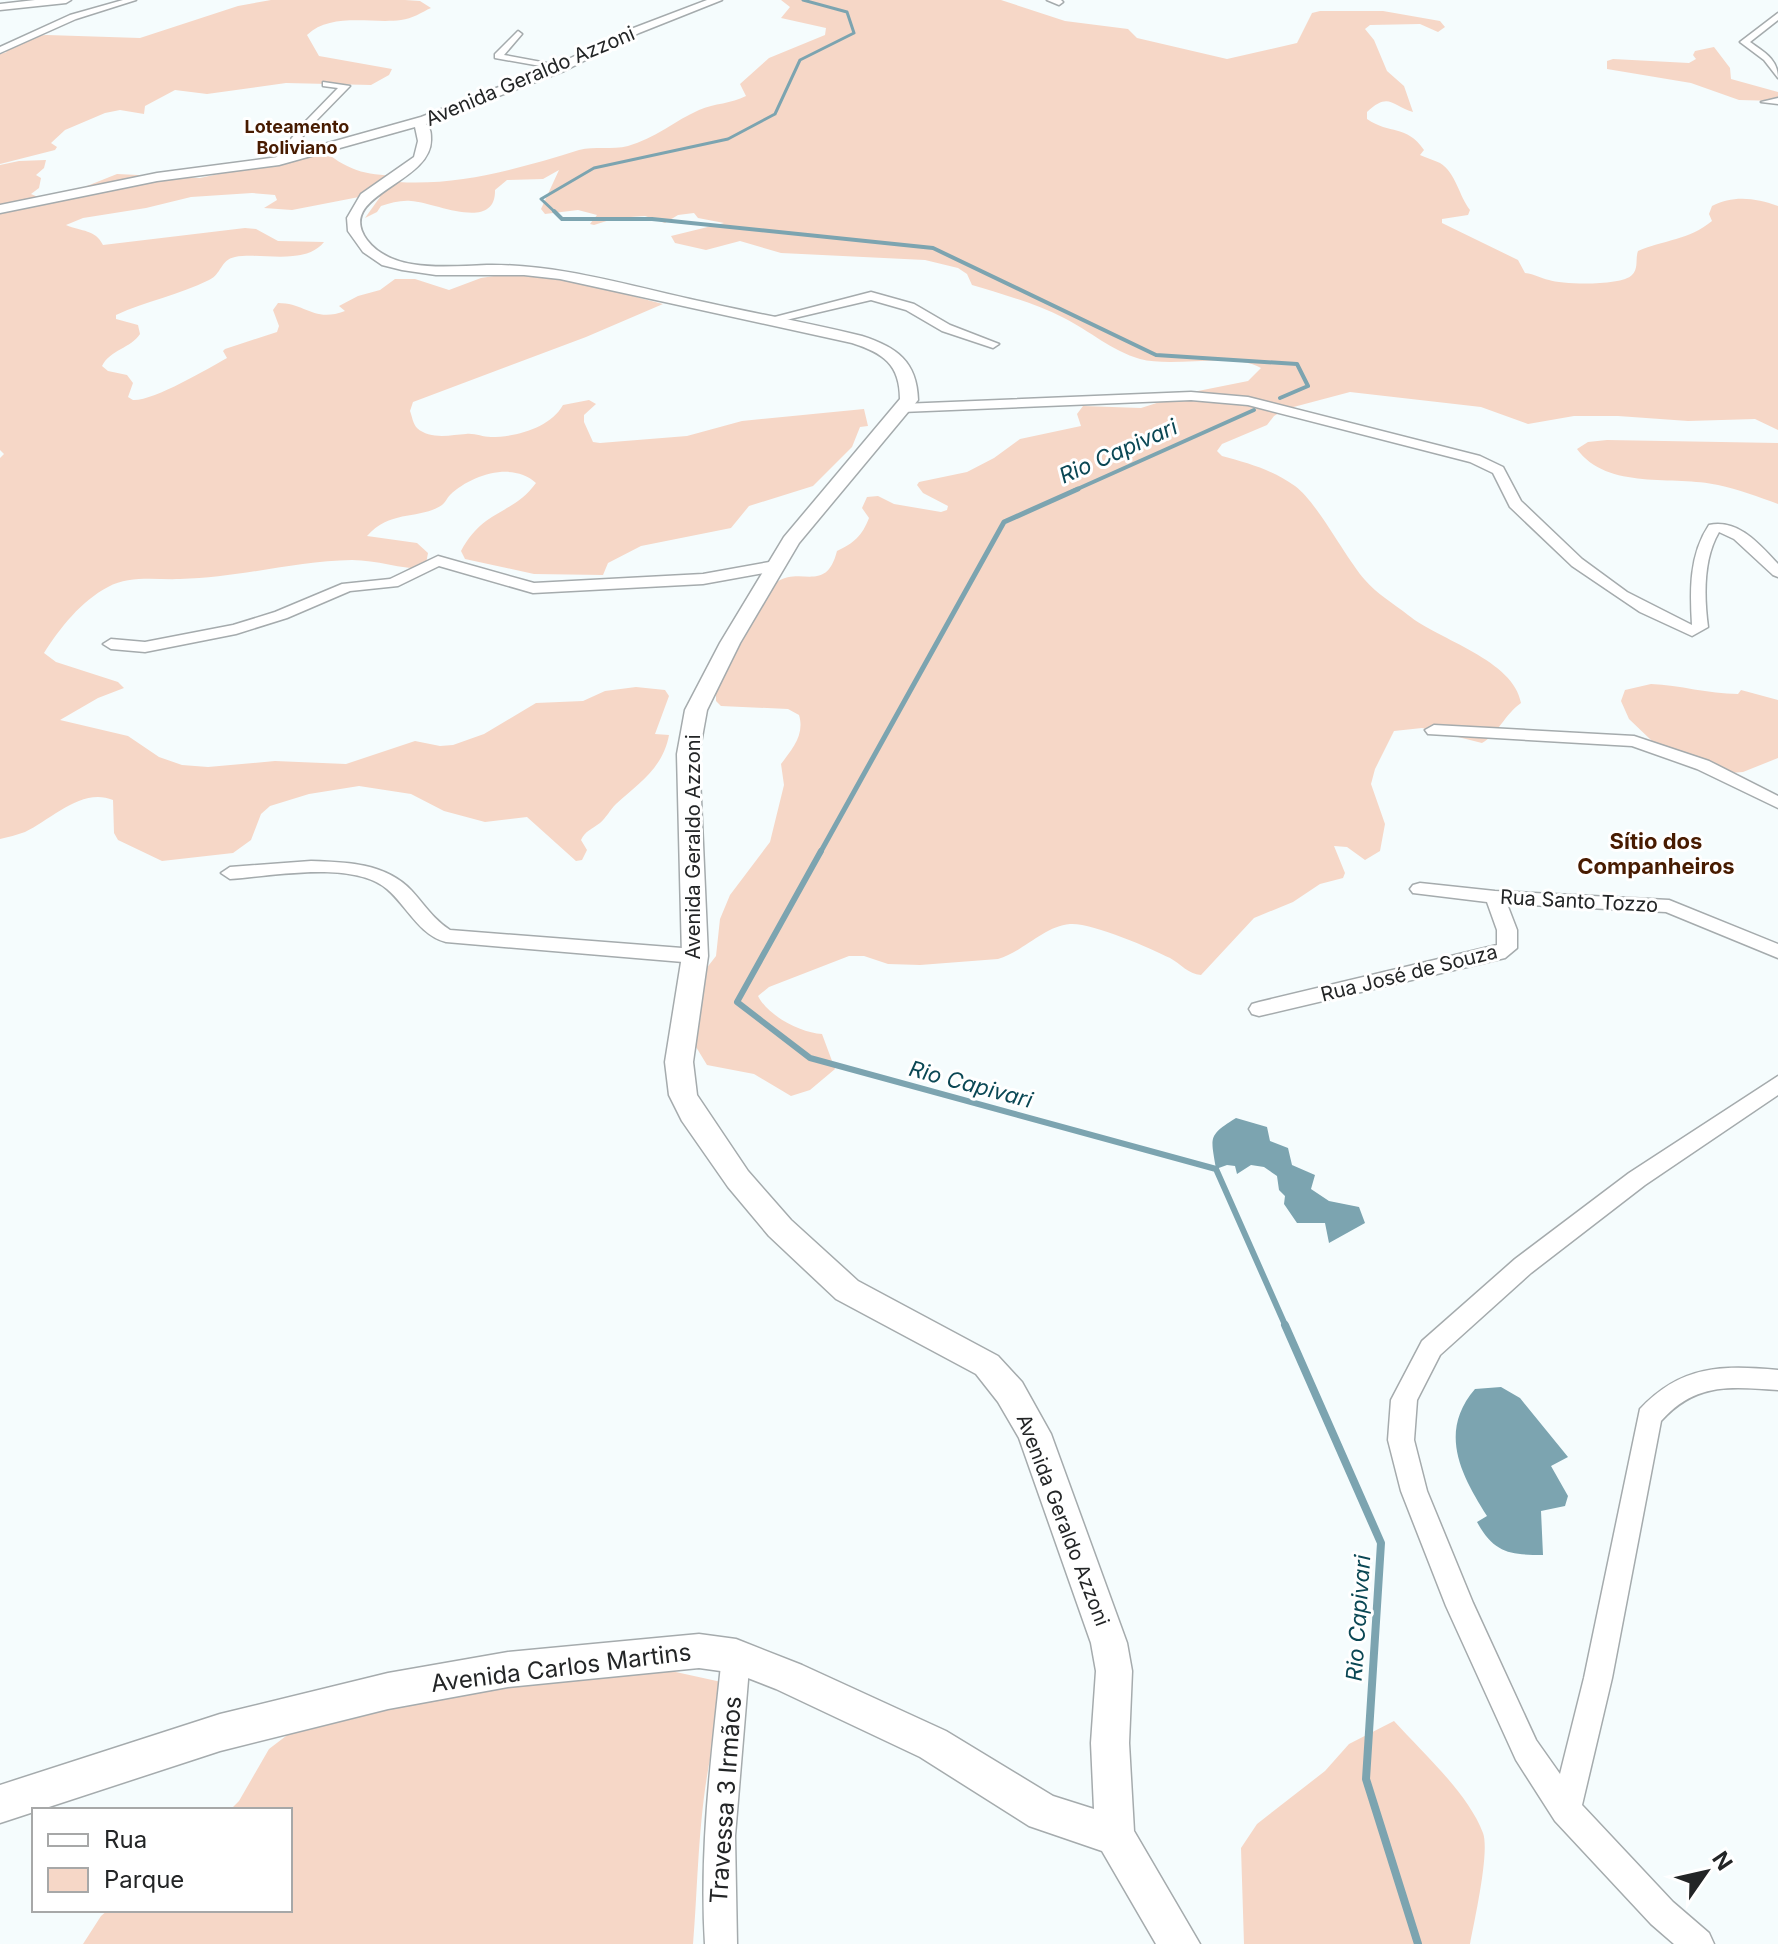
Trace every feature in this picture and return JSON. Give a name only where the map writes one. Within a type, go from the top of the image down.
[{"type":"street","points":[[0,7],[66,0]]},
{"type":"street","points":[[0,50],[73,17],[132,0]]},
{"type":"street","name":"Avenida Geraldo Azzoni","points":[[717,0],[627,34],[560,68],[417,122],[424,129],[424,149],[419,161],[377,188],[355,215],[355,229],[377,257],[422,269],[485,268],[545,273],[856,339],[881,349],[904,365],[910,378],[905,404],[822,502],[775,566],[696,710],[688,754],[695,956],[679,1062],[683,1095],[697,1121],[738,1179],[814,1262],[847,1290],[987,1365],[1010,1392],[1034,1434],[1109,1643],[1114,1671],[1110,1743],[1115,1836]]},
{"type":"street","points":[[1778,16],[1744,42],[1774,62],[1778,75]]},
{"type":"street","points":[[518,34],[498,56],[560,68]]},
{"type":"street","points":[[279,161],[306,126],[345,86],[326,84]]},
{"type":"street","points":[[1766,102],[1778,101]]},
{"type":"street","points":[[0,209],[157,177],[279,161],[417,122]]},
{"type":"street","points":[[769,320],[871,296],[910,307],[946,328],[993,344]]},
{"type":"street","points":[[905,404],[1064,399],[1077,395],[1075,387]]},
{"type":"street","points":[[905,404],[1191,396],[1226,398],[1475,459],[1498,470],[1507,492],[1519,508],[1581,566],[1692,631],[1700,627],[1698,603],[1704,543],[1714,528],[1727,528],[1736,533],[1778,572]]},
{"type":"street","points":[[111,644],[145,647],[236,629],[281,615],[347,587],[393,583],[438,561],[455,563],[533,588],[703,579],[775,566]]},
{"type":"street","points":[[1434,730],[1634,741],[1703,765],[1778,803]]},
{"type":"street","points":[[230,873],[329,868],[365,871],[387,880],[406,896],[431,929],[446,936],[695,956]]},
{"type":"street","name":"Rua Santo Tozzo","points":[[1420,889],[1495,897],[1669,906],[1778,951]]},
{"type":"street","name":"Rua José de Souza","points":[[1259,1009],[1498,953],[1507,948],[1508,938],[1495,897]]},
{"type":"street","points":[[1698,1944],[1662,1913],[1566,1810],[1526,1750],[1460,1606],[1414,1491],[1401,1440],[1404,1400],[1431,1348],[1523,1266],[1637,1179],[1778,1084]]},
{"type":"street","points":[[1566,1810],[1598,1678],[1649,1417],[1664,1397],[1704,1380],[1726,1376],[1778,1380]]},
{"type":"street","name":"Avenida Carlos Martins","points":[[0,1804],[101,1767],[217,1732],[361,1696],[449,1679],[621,1657],[699,1651],[736,1656],[933,1744],[1043,1812],[1115,1836]]},
{"type":"street","name":"Travessa 3 Irmãos","points":[[721,1944],[718,1914],[721,1816],[736,1656]]},
{"type":"street","points":[[1115,1836],[1179,1944]]},
{"type":"green space","points":[[271,0],[405,0],[420,1],[431,8],[401,20],[340,21],[317,28],[307,35],[319,56],[392,69],[389,75],[371,85],[286,83],[207,94],[175,90],[145,106],[144,114],[120,110],[105,113],[65,130],[51,143],[57,147],[55,150],[0,164],[0,54],[7,52],[2,50],[31,36],[140,38],[238,6]]},
{"type":"green space","points":[[781,0],[1001,0],[1065,21],[1128,29],[1137,38],[1227,59],[1297,43],[1312,13],[1320,11],[1383,11],[1440,21],[1445,27],[1438,32],[1420,24],[1370,25],[1365,29],[1374,40],[1387,71],[1404,86],[1413,112],[1386,101],[1367,112],[1367,119],[1411,136],[1424,150],[1420,155],[1440,163],[1450,173],[1470,210],[1468,215],[1442,219],[1442,223],[1518,260],[1525,273],[1566,283],[1592,284],[1626,279],[1634,272],[1638,251],[1703,227],[1712,221],[1709,214],[1712,206],[1728,200],[1745,199],[1778,206],[1778,430],[1755,419],[1688,421],[1574,416],[1528,424],[1481,407],[1350,392],[1286,409],[1267,425],[1222,444],[1217,451],[1222,456],[1269,471],[1295,486],[1312,504],[1369,585],[1421,624],[1490,663],[1505,675],[1521,703],[1482,743],[1422,728],[1394,731],[1371,784],[1385,824],[1380,851],[1365,860],[1347,847],[1334,846],[1345,873],[1343,878],[1320,884],[1293,902],[1254,918],[1201,975],[1120,936],[1070,924],[1051,929],[998,959],[920,965],[888,964],[864,956],[849,956],[769,987],[758,996],[763,1003],[786,1022],[822,1034],[835,1069],[810,1090],[791,1096],[754,1074],[707,1065],[693,1042],[695,983],[716,956],[720,919],[730,895],[770,842],[784,785],[781,764],[800,729],[799,715],[788,709],[721,706],[716,701],[716,690],[745,617],[764,592],[777,582],[826,572],[837,551],[853,542],[863,530],[869,518],[862,508],[867,497],[878,496],[894,504],[941,512],[948,506],[923,493],[917,485],[919,482],[967,472],[1020,439],[1081,426],[1077,414],[1083,406],[1141,408],[1188,393],[1248,381],[1261,368],[1235,361],[1140,359],[1054,313],[972,285],[967,274],[958,268],[925,260],[781,253],[740,241],[706,250],[675,243],[671,236],[724,223],[698,218],[694,213],[678,215],[665,223],[645,216],[616,218],[594,225],[590,224],[597,215],[578,210],[545,214],[541,209],[559,170],[543,179],[507,180],[495,190],[493,203],[486,210],[475,213],[404,201],[381,206],[365,218],[380,197],[359,197],[292,210],[264,208],[277,200],[275,195],[252,193],[191,197],[83,218],[66,225],[92,233],[103,245],[245,228],[256,229],[278,241],[324,242],[306,254],[235,257],[209,280],[116,315],[116,319],[138,325],[140,334],[110,356],[102,366],[108,371],[127,375],[133,383],[128,397],[133,400],[167,390],[227,358],[225,349],[277,332],[279,326],[273,310],[278,303],[318,314],[334,314],[345,311],[339,306],[358,296],[380,290],[395,279],[415,279],[449,290],[481,278],[513,273],[567,279],[663,304],[586,337],[413,402],[410,411],[422,432],[441,436],[511,435],[532,430],[550,420],[563,405],[589,400],[596,404],[584,415],[584,422],[593,442],[600,443],[687,436],[742,421],[864,409],[868,426],[860,427],[852,447],[813,486],[749,506],[731,528],[641,546],[608,563],[603,575],[534,574],[465,559],[461,551],[479,527],[517,502],[536,483],[516,473],[492,473],[459,488],[433,510],[395,518],[367,536],[417,543],[428,553],[425,569],[352,560],[202,578],[125,581],[108,587],[80,607],[44,653],[56,662],[118,682],[124,688],[98,698],[60,720],[128,736],[159,757],[182,765],[208,767],[275,761],[346,764],[415,741],[453,745],[484,734],[536,703],[583,701],[605,691],[636,687],[665,690],[669,696],[655,734],[669,735],[666,747],[649,774],[585,834],[581,840],[587,850],[582,860],[576,861],[527,817],[485,822],[444,811],[411,794],[359,786],[309,794],[270,806],[261,814],[251,840],[233,853],[162,861],[118,840],[114,833],[113,800],[101,797],[79,801],[25,832],[0,839],[0,458],[4,454],[0,450],[0,165],[46,160],[44,168],[36,175],[41,178],[39,188],[31,194],[38,197],[77,190],[117,174],[200,178],[324,151],[343,164],[361,171],[404,176],[398,182],[421,183],[490,174],[585,149],[628,146],[699,110],[746,96],[740,84],[769,58],[825,35],[826,28],[781,18],[790,7]]},
{"type":"green space","points":[[1714,47],[1730,68],[1731,79],[1778,92],[1778,101],[1739,100],[1691,83],[1607,69],[1607,61],[1613,59],[1689,63],[1696,59],[1693,55],[1695,51]]},
{"type":"green space","points":[[1588,442],[1778,443],[1778,504],[1718,485],[1623,476],[1590,462],[1577,449]]},
{"type":"green space","points":[[1651,684],[1727,694],[1738,694],[1741,690],[1778,700],[1778,758],[1743,772],[1731,773],[1672,760],[1629,719],[1621,701],[1625,690]]},
{"type":"green space","points":[[653,1667],[735,1685],[713,1744],[707,1777],[693,1944],[83,1944],[106,1912],[292,1912],[292,1808],[232,1808],[269,1749],[307,1720],[362,1690]]},
{"type":"green space","points":[[1394,1721],[1456,1788],[1483,1833],[1483,1871],[1470,1944],[1244,1944],[1241,1848],[1257,1824],[1325,1771],[1349,1744]]},
{"type":"water","points":[[1236,1118],[1267,1127],[1270,1141],[1288,1148],[1292,1165],[1315,1175],[1311,1189],[1329,1201],[1359,1207],[1365,1223],[1329,1243],[1325,1223],[1297,1223],[1284,1204],[1285,1196],[1279,1190],[1277,1176],[1264,1167],[1251,1165],[1237,1174],[1235,1166],[1216,1169],[1213,1138]]},
{"type":"water","points":[[1501,1387],[1520,1398],[1568,1457],[1551,1466],[1568,1496],[1565,1506],[1541,1511],[1543,1555],[1504,1550],[1483,1532],[1477,1522],[1487,1516],[1469,1485],[1457,1453],[1458,1421],[1464,1405],[1475,1389]]},
{"type":"waterway","name":"Rio Capivari","points":[[556,213],[541,199],[594,168],[728,139],[775,114],[800,60],[854,33],[847,12],[803,0]]},
{"type":"waterway","name":"Rio Capivari","points":[[556,213],[562,219],[652,219],[933,248],[1156,355],[1297,364],[1308,386],[1280,398]]},
{"type":"waterway","name":"Rio Capivari","points":[[1073,491],[1254,410]]},
{"type":"waterway","name":"Rio Capivari","points":[[820,853],[1004,522],[1078,489]]},
{"type":"waterway","name":"Rio Capivari","points":[[821,851],[737,1002],[810,1058],[1216,1169],[1286,1327]]},
{"type":"waterway","name":"Rio Capivari","points":[[1285,1325],[1381,1543],[1366,1779],[1418,1944]]},
{"type":"district","name":"Loteamento Boliviano","points":[[297,137]]},
{"type":"district","name":"Sítio dos Companheiros","points":[[1656,854]]}]
